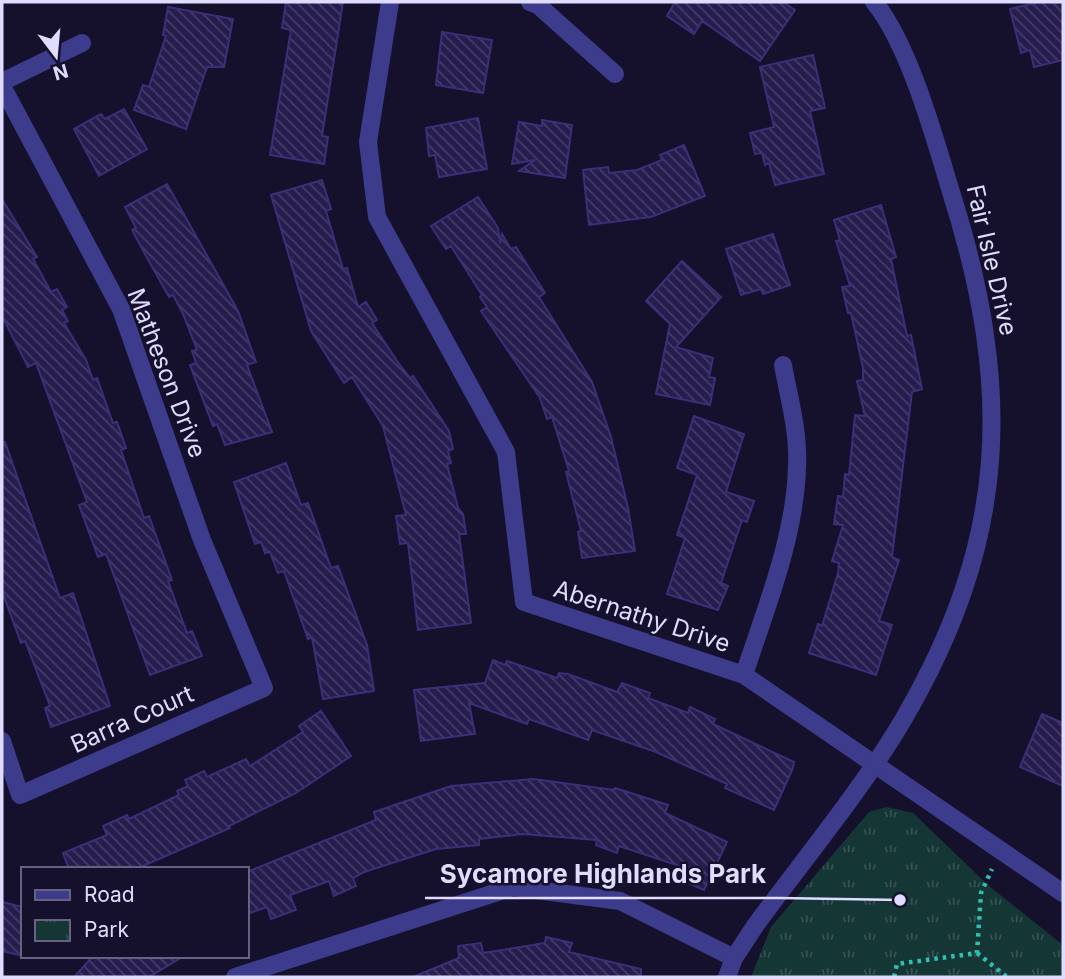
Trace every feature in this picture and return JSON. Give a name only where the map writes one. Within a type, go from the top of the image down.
[{"type":"street","name":"Abernathy Drive","points":[[390,2],[368,142],[377,217],[506,452],[524,603],[744,675],[1063,892]]},
{"type":"street","points":[[530,2],[538,5],[615,74]]},
{"type":"street","name":"Fair Isle Drive","points":[[727,977],[734,958],[902,721],[939,652],[963,593],[986,505],[992,451],[993,397],[986,323],[968,246],[930,124],[905,58],[879,3]]},
{"type":"street","points":[[2,84],[82,43]]},
{"type":"street","name":"Matheson Drive","points":[[2,84],[121,309],[202,540],[264,688]]},
{"type":"street","points":[[744,675],[789,535],[795,495],[795,438],[783,365]]},
{"type":"street","name":"Barra Court","points":[[2,741],[20,795],[264,688]]},
{"type":"street","points":[[236,977],[513,887],[620,901],[734,958]]},
{"type":"path","points":[[976,953],[981,893],[993,869]]},
{"type":"path","points":[[894,977],[897,964],[976,953],[1007,977]]},
{"type":"green space","points":[[887,807],[913,813],[989,886],[1063,945],[1063,977],[751,977],[771,927],[869,812]]},
{"type":"building","points":[[286,2],[343,2],[322,136],[328,137],[324,164],[270,155],[291,30],[282,28]]},
{"type":"building","points":[[675,2],[783,2],[795,10],[760,61],[702,21],[694,34],[667,16]]},
{"type":"building","points":[[1039,2],[1063,2],[1063,60],[1034,67],[1030,50],[1021,53],[1010,9]]},
{"type":"building","points":[[168,7],[233,19],[224,67],[207,67],[186,129],[134,110],[143,85],[149,87],[166,36],[163,35]]},
{"type":"building","points":[[442,32],[492,40],[483,93],[436,85]]},
{"type":"building","points":[[813,55],[825,108],[810,111],[824,174],[775,185],[769,163],[765,165],[762,153],[755,154],[750,133],[774,127],[760,67]]},
{"type":"building","points":[[124,109],[147,149],[99,176],[74,129],[101,114],[105,119]]},
{"type":"building","points":[[478,118],[487,169],[439,177],[435,155],[429,156],[426,128]]},
{"type":"building","points":[[542,120],[572,125],[565,178],[519,171],[535,160],[512,164],[519,122],[542,126]]},
{"type":"building","points":[[684,145],[705,196],[651,217],[589,225],[583,170],[608,167],[609,173],[637,170],[662,160],[660,155]]},
{"type":"building","points":[[322,180],[331,209],[326,211],[343,269],[347,268],[358,307],[366,302],[377,320],[372,323],[410,378],[413,376],[449,431],[453,449],[448,451],[451,463],[447,464],[458,508],[463,514],[466,534],[459,534],[471,623],[418,630],[408,543],[400,544],[396,516],[406,515],[383,426],[352,377],[344,383],[311,331],[271,195]]},
{"type":"building","points":[[167,184],[238,311],[256,362],[247,365],[272,432],[225,445],[217,424],[213,426],[190,365],[196,363],[192,351],[197,350],[183,314],[173,295],[169,297],[146,256],[132,230],[136,228],[125,207]]},
{"type":"building","points":[[478,197],[498,228],[500,243],[502,234],[511,249],[516,247],[545,293],[539,297],[592,382],[611,437],[635,551],[582,558],[578,532],[581,531],[566,472],[569,471],[552,417],[547,419],[540,398],[481,311],[487,307],[480,297],[482,295],[451,246],[446,249],[431,226]]},
{"type":"building","points":[[2,199],[37,257],[33,259],[51,292],[57,289],[67,307],[62,310],[68,321],[64,323],[86,360],[93,380],[97,378],[113,423],[117,422],[126,448],[121,450],[144,518],[149,516],[172,580],[168,581],[187,633],[192,631],[202,656],[150,675],[106,554],[98,557],[79,505],[87,502],[36,363],[28,367],[2,316]]},
{"type":"building","points":[[881,205],[896,257],[891,259],[907,336],[911,335],[922,389],[912,392],[892,557],[899,560],[879,621],[892,625],[876,675],[809,653],[818,624],[822,626],[838,573],[839,563],[832,561],[843,525],[834,524],[838,496],[843,497],[845,474],[849,475],[855,415],[865,416],[857,381],[863,380],[863,368],[851,313],[848,313],[842,287],[850,286],[836,241],[840,240],[834,220]]},
{"type":"building","points":[[773,234],[790,285],[763,294],[761,289],[741,295],[726,249]]},
{"type":"building","points":[[682,261],[721,297],[676,347],[713,358],[709,377],[715,378],[710,405],[656,394],[670,324],[646,301]]},
{"type":"building","points":[[694,416],[744,434],[726,492],[754,501],[747,522],[742,520],[721,583],[728,586],[718,610],[667,594],[685,538],[677,535],[697,475],[677,468]]},
{"type":"building","points":[[2,442],[5,442],[60,598],[73,593],[110,706],[51,727],[45,708],[50,706],[25,641],[21,643],[2,591]]},
{"type":"building","points":[[286,463],[301,505],[308,503],[331,568],[338,566],[367,645],[374,691],[323,699],[312,637],[308,639],[284,571],[278,573],[270,552],[265,553],[261,542],[255,544],[234,482]]},
{"type":"building","points":[[493,660],[505,665],[507,661],[557,678],[559,673],[568,674],[617,692],[622,683],[650,693],[648,698],[688,713],[690,707],[715,719],[713,724],[794,762],[793,768],[774,810],[725,788],[727,784],[656,752],[592,730],[588,740],[529,719],[527,724],[469,703],[475,734],[421,741],[414,690],[485,683]]},
{"type":"building","points":[[321,711],[351,756],[296,793],[229,826],[230,828],[141,867],[68,867],[63,853],[107,835],[103,826],[127,815],[129,819],[179,795],[177,791],[188,786],[185,780],[204,771],[207,777],[246,759],[250,766],[303,732],[299,726]]},
{"type":"building","points":[[1042,714],[1063,723],[1063,786],[1020,767]]},
{"type":"building","points":[[533,779],[615,788],[668,805],[665,813],[727,842],[704,890],[681,880],[686,868],[619,846],[617,853],[596,845],[597,840],[523,834],[479,839],[479,845],[436,849],[364,872],[353,878],[356,886],[334,896],[329,881],[290,895],[296,910],[271,919],[267,907],[248,914],[248,872],[376,820],[374,812],[451,786]]},
{"type":"building","points":[[2,902],[21,907],[21,956],[2,951]]},
{"type":"building","points":[[546,937],[572,943],[569,952],[641,969],[641,977],[413,977],[459,958],[458,946],[481,943],[483,953],[545,943]]},
{"type":"building","points":[[91,958],[181,958],[149,977],[74,977]]},
{"type":"place","name":"Sycamore Highlands Park","points":[[900,900]]}]
